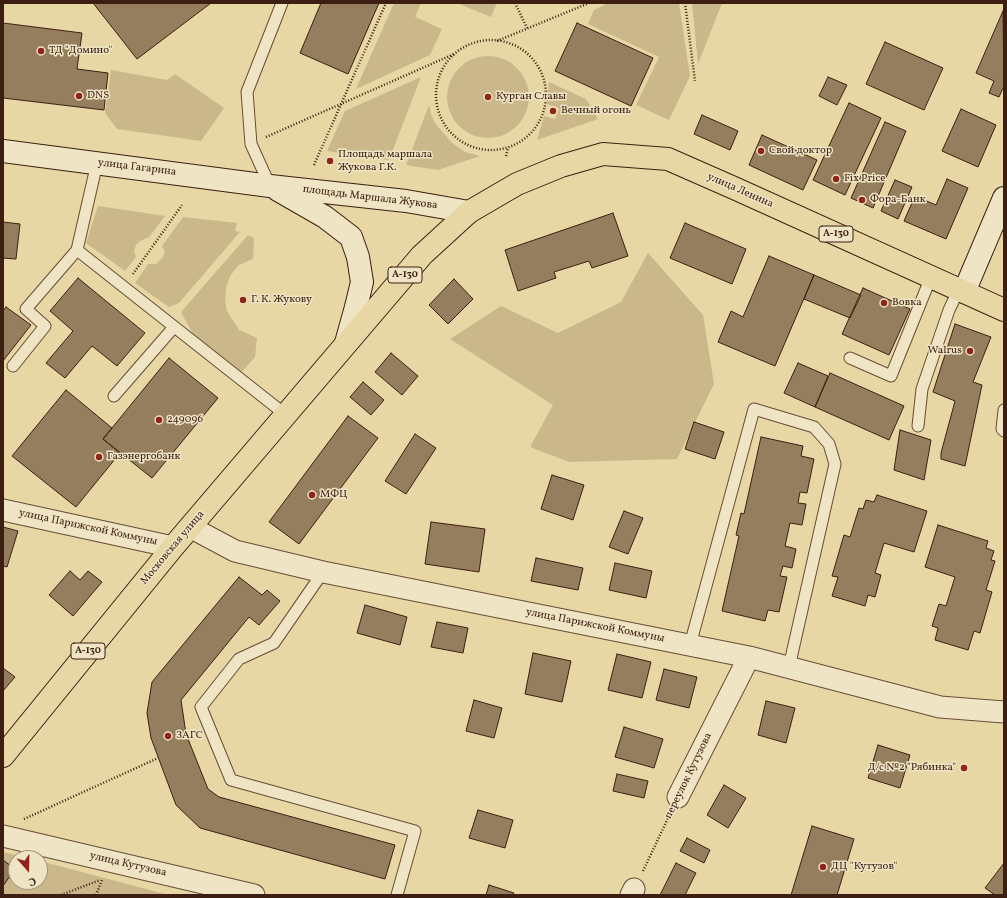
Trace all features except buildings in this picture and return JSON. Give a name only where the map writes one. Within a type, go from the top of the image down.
[{"type":"main road","name":"улица Гагарина","points":[[3,151],[270,186]]},
{"type":"main road","name":"улица Ленина","points":[[469,212],[517,184],[561,166],[603,154],[668,159],[1004,310]]},
{"type":"main road","name":"площадь Маршала Жукова","points":[[270,186],[406,201],[469,212]]},
{"type":"main road","name":"площадь Маршала Жукова","points":[[270,186],[325,217],[351,237],[358,257],[362,282],[346,343]]},
{"type":"main road","points":[[961,290],[1004,198]]},
{"type":"main road","name":"А-130","points":[[346,343],[422,255],[469,212]]},
{"type":"main road","name":"Московская улица","points":[[3,756],[173,547],[346,343]]},
{"type":"street","name":"улица Парижской Коммуны","points":[[3,510],[173,547]]},
{"type":"street","name":"улица Парижской Коммуны","points":[[190,527],[234,551],[323,572],[749,657],[940,707],[1004,712]]},
{"type":"street","name":"переулок Кутузова","points":[[678,798],[749,657]]},
{"type":"street","name":"улица Кутузова","points":[[10,829],[254,895]]},
{"type":"lane","points":[[270,186],[251,144],[247,92],[282,3]]},
{"type":"lane","points":[[13,366],[45,326],[26,309],[77,250],[97,163]]},
{"type":"lane","points":[[77,250],[286,415]]},
{"type":"lane","points":[[850,358],[891,376],[931,277]]},
{"type":"lane","points":[[918,426],[922,389],[949,310],[961,290]]},
{"type":"lane","points":[[114,396],[174,327]]},
{"type":"lane","points":[[690,645],[754,409],[814,427],[829,444],[835,464],[789,667]]},
{"type":"lane","points":[[1004,410],[1002,429],[1004,431]]},
{"type":"lane","points":[[323,572],[274,643],[239,659],[201,707],[231,780],[415,831],[397,895]]},
{"type":"path","points":[[314,165],[386,3]]},
{"type":"path","points":[[515,3],[527,28]]},
{"type":"path","points":[[496,41],[583,4],[589,3]]},
{"type":"path","points":[[685,3],[695,81]]},
{"type":"path","points":[[251,144],[456,53],[472,43],[490,40],[507,42],[523,50],[535,62],[543,78],[546,95],[544,112],[536,127],[524,140],[508,148],[489,150],[471,147],[454,137],[442,122],[436,104],[437,85],[443,67],[456,53]]},
{"type":"path","points":[[506,156],[508,148]]},
{"type":"path","points":[[124,287],[182,205]]},
{"type":"path","points":[[10,829],[158,758]]},
{"type":"path","name":"переулок Кутузова","points":[[633,892],[678,798]]},
{"type":"path","points":[[61,895],[102,879]]},
{"type":"shaded area","points":[[394,3],[421,3],[415,17],[442,29],[430,55],[356,89]]},
{"type":"shaded area","points":[[457,3],[497,3],[491,17]]},
{"type":"shaded area","points":[[608,3],[679,3],[690,76],[669,120],[636,105],[659,57],[588,24],[594,10]]},
{"type":"shaded area","points":[[692,3],[722,3],[698,64]]},
{"type":"shaded area","name":"Курган Славы","points":[[488,56],[504,60],[517,68],[525,81],[529,97],[525,113],[517,126],[504,134],[488,138],[472,134],[459,126],[451,113],[447,97],[451,81],[459,68],[472,60]]},
{"type":"shaded area","points":[[111,70],[167,80],[175,74],[224,108],[201,141],[117,129],[105,113]]},
{"type":"shaded area","points":[[421,77],[389,160],[327,151],[345,111]]},
{"type":"shaded area","points":[[549,82],[586,99],[598,119],[537,140],[544,116],[555,119],[559,108],[547,104]]},
{"type":"shaded area","points":[[429,105],[435,123],[451,142],[465,152],[480,156],[438,170],[406,165]]},
{"type":"shaded area","points":[[98,206],[165,216],[149,237],[140,241],[136,245],[134,251],[136,257],[125,271],[86,243]]},
{"type":"shaded area","points":[[183,217],[237,223],[235,231],[240,232],[179,303],[169,307],[135,283],[148,264],[156,264],[163,257],[165,252],[162,246]]},
{"type":"shaded area","points":[[248,235],[254,238],[253,259],[239,265],[230,276],[226,288],[225,301],[227,311],[239,330],[257,338],[255,357],[239,375],[195,338],[181,312]]},
{"type":"shaded area","points":[[648,253],[703,315],[714,384],[677,459],[569,462],[530,447],[553,405],[450,339],[501,306],[558,333],[621,302]]},
{"type":"shaded area","points":[[3,852],[8,853],[8,890],[48,890],[48,863],[169,895],[3,895]]},
{"type":"place","name":"ТД \"Домино\"","points":[[41,51]]},
{"type":"place","name":"DNS","points":[[79,96]]},
{"type":"place","name":"Курган Славы","points":[[488,97]]},
{"type":"place","name":"Вечный огонь","points":[[553,111]]},
{"type":"place","name":"Свой доктор","points":[[761,151]]},
{"type":"place","name":"Площадь маршала Жукова Г.К.","points":[[330,161]]},
{"type":"place","name":"Fix Price","points":[[836,179]]},
{"type":"place","name":"Фора-Банк","points":[[862,200]]},
{"type":"place","name":"Г. К. Жукову","points":[[243,300]]},
{"type":"place","name":"Вовка","points":[[884,303]]},
{"type":"place","name":"Walrus","points":[[970,351]]},
{"type":"place","name":"249096","points":[[159,420]]},
{"type":"place","name":"Газэнергобанк","points":[[99,457]]},
{"type":"place","name":"МФЦ","points":[[312,495]]},
{"type":"place","name":"ЗАГС","points":[[168,736]]},
{"type":"place","name":"Д/с №2 \"Рябинка\"","points":[[964,768]]},
{"type":"place","name":"ДЦ \"Кутузов\"","points":[[823,867]]}]
